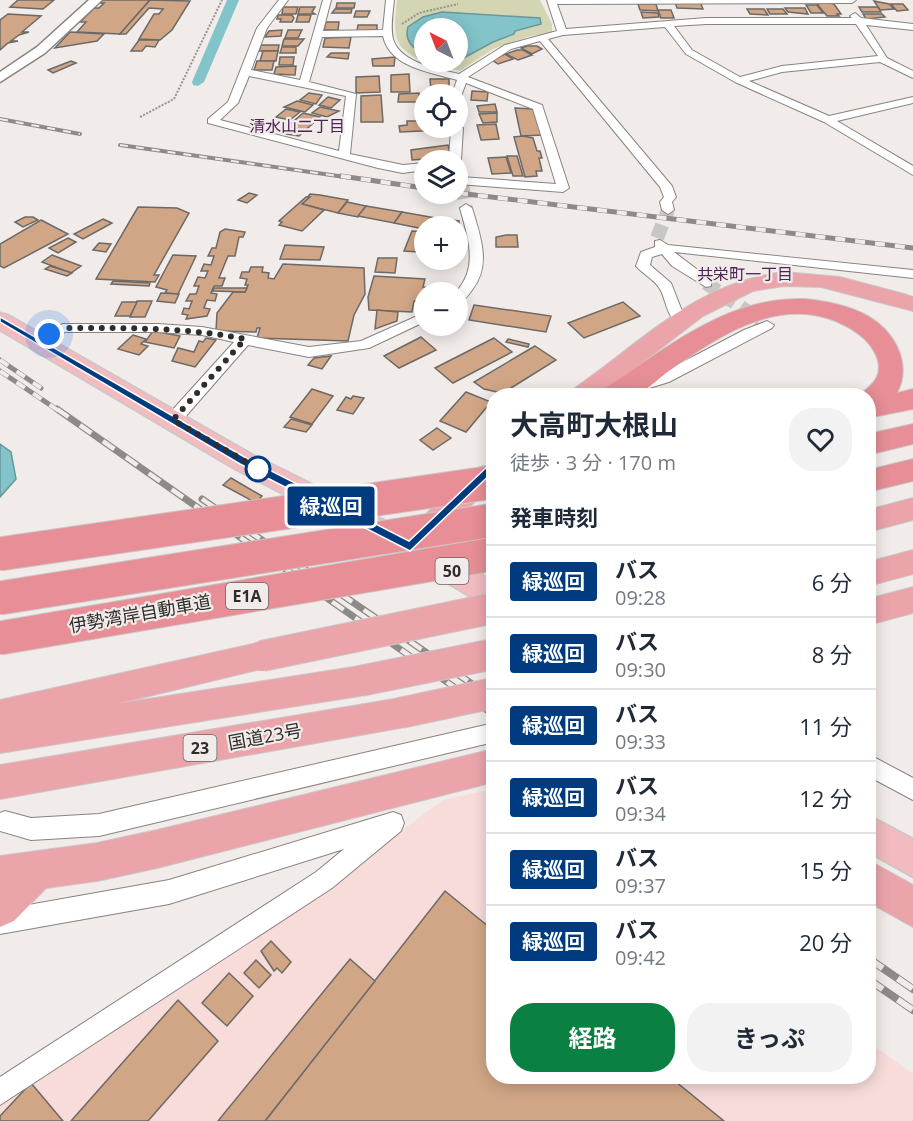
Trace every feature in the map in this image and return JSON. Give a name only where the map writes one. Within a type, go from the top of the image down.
[{"type":"highway","points":[[592,388],[682,320],[727,292],[767,280],[823,282],[913,304]]},
{"type":"highway","points":[[621,388],[701,322],[749,298],[784,293],[827,296],[884,312],[913,327]]},
{"type":"highway","points":[[623,388],[720,327],[757,312],[799,307],[818,308],[855,321],[884,343],[892,354],[895,366],[892,380],[885,390],[876,396]]},
{"type":"highway","points":[[876,406],[913,399]]},
{"type":"highway","points":[[876,443],[913,434]]},
{"type":"highway","points":[[876,479],[913,470]]},
{"type":"highway","points":[[417,550],[486,475]]},
{"type":"highway","points":[[0,554],[486,483]]},
{"type":"highway","points":[[417,550],[486,498]]},
{"type":"highway","points":[[876,519],[913,508]]},
{"type":"highway","points":[[0,584],[221,552],[485,521]]},
{"type":"highway","name":"伊勢湾岸自動車道","points":[[0,598],[485,521]]},
{"type":"highway","name":"伊勢湾岸自動車道","points":[[0,640],[486,555]]},
{"type":"highway","points":[[876,572],[913,562]]},
{"type":"highway","points":[[876,610],[913,600]]},
{"type":"highway","points":[[0,715],[262,656],[486,610]]},
{"type":"highway","name":"23","points":[[0,737],[360,681],[486,656]]},
{"type":"highway","name":"国道23号","points":[[0,783],[400,713],[486,695]]},
{"type":"highway","points":[[0,907],[18,873],[158,849],[486,767]]},
{"type":"highway","points":[[876,884],[913,907]]},
{"type":"main road","name":"50","points":[[0,320],[244,462],[417,550],[486,592]]},
{"type":"main road","points":[[876,837],[913,859]]},
{"type":"street","points":[[0,78],[41,50],[96,0]]},
{"type":"street","points":[[284,0],[262,28],[233,103],[212,121],[403,169],[414,168]]},
{"type":"street","points":[[304,83],[327,0]]},
{"type":"street","points":[[390,0],[387,33],[391,46],[404,57],[417,64],[464,78],[538,107],[563,188],[468,180]]},
{"type":"street","points":[[840,0],[859,21],[882,59],[913,75]]},
{"type":"street","points":[[562,32],[551,1],[852,0]]},
{"type":"street","points":[[461,84],[464,74],[508,47],[562,32],[666,23],[859,21],[913,27]]},
{"type":"street","points":[[666,23],[689,52],[739,80],[828,120],[913,171]]},
{"type":"street","points":[[316,34],[387,33]]},
{"type":"street","points":[[542,38],[666,186],[670,197],[666,202],[668,210]]},
{"type":"street","points":[[739,80],[782,69],[882,59]]},
{"type":"street","points":[[244,72],[351,94],[344,155]]},
{"type":"street","points":[[828,120],[913,100]]},
{"type":"street","points":[[466,208],[479,259],[468,287]]},
{"type":"street","points":[[660,244],[677,263],[706,284]]},
{"type":"street","points":[[682,320],[675,312],[666,286],[644,266],[646,255],[660,244],[913,274]]},
{"type":"street","points":[[36,340],[63,328],[158,328],[202,331],[309,352],[364,345],[414,322]]},
{"type":"street","points":[[641,388],[679,373],[763,322]]},
{"type":"street","points":[[173,420],[245,339]]},
{"type":"street","points":[[5,822],[31,829],[99,825],[486,734]]},
{"type":"street","points":[[876,769],[913,790]]},
{"type":"street","points":[[0,922],[169,892],[393,823],[324,880],[0,1092]]},
{"type":"path","points":[[140,117],[174,99],[222,0]]},
{"type":"path","points":[[402,16],[402,24],[418,14],[458,4]]},
{"type":"shaded area","points":[[486,791],[486,1084],[876,1084],[876,1047],[913,1074],[913,1121],[0,1121],[0,1105],[282,919],[443,800]]},
{"type":"green space","points":[[397,0],[540,0],[552,24],[552,32],[527,37],[493,49],[468,66],[468,18],[414,18],[414,56],[400,44],[395,30]]},
{"type":"water","points":[[442,12],[540,18],[541,24],[515,31],[514,34],[468,56],[468,18],[422,18]]},
{"type":"water","points":[[414,23],[414,48],[408,40],[408,27]]},
{"type":"water","points":[[0,444],[11,452],[16,479],[0,497]]},
{"type":"building","points":[[18,0],[54,0],[43,9],[10,7]]},
{"type":"building","points":[[103,0],[150,0],[120,34],[77,32],[86,22],[80,22],[94,8],[99,8],[104,3],[100,3]]},
{"type":"building","points":[[150,0],[190,1],[172,30],[160,40],[139,39],[154,14],[159,14],[163,9],[149,8],[126,34],[120,34]]},
{"type":"building","points":[[874,1],[889,4],[894,9],[880,10]]},
{"type":"building","points":[[675,2],[700,2],[703,9],[677,8]]},
{"type":"building","points":[[826,2],[834,4],[841,14],[827,16],[817,4]]},
{"type":"building","points":[[337,3],[355,3],[354,8],[336,8]]},
{"type":"building","points":[[638,4],[656,4],[658,11],[640,10]]},
{"type":"building","points":[[891,4],[903,4],[908,10],[897,11]]},
{"type":"building","points":[[806,5],[817,5],[823,13],[811,13]]},
{"type":"building","points":[[283,7],[298,7],[296,14],[282,14]]},
{"type":"building","points":[[300,7],[315,7],[312,12],[315,14],[298,14]]},
{"type":"building","points":[[859,7],[878,7],[881,12],[862,12]]},
{"type":"building","points":[[785,8],[805,8],[808,14],[788,12]]},
{"type":"building","points":[[335,9],[352,9],[351,13],[332,13]]},
{"type":"building","points":[[747,9],[764,9],[768,15],[750,14]]},
{"type":"building","points":[[767,9],[783,9],[787,14],[770,14]]},
{"type":"building","points":[[658,10],[671,10],[674,18],[661,18]]},
{"type":"building","points":[[356,11],[370,11],[367,17],[354,17]]},
{"type":"building","points":[[641,12],[658,13],[659,17],[643,18]]},
{"type":"building","points":[[8,14],[41,16],[22,32],[29,32],[19,35],[11,41],[18,41],[8,43],[0,50],[0,20]]},
{"type":"building","points":[[863,14],[882,14],[885,17],[866,19]]},
{"type":"building","points":[[278,15],[292,15],[294,18],[292,22],[280,22],[281,19],[277,19]]},
{"type":"building","points":[[298,15],[311,15],[309,22],[296,22]]},
{"type":"building","points":[[326,22],[339,22],[338,30],[324,30]]},
{"type":"building","points":[[358,25],[377,25],[377,30],[357,31]]},
{"type":"building","points":[[282,30],[281,36],[265,37],[269,31]]},
{"type":"building","points":[[288,30],[302,30],[298,38],[285,38]]},
{"type":"building","points":[[70,32],[104,34],[97,41],[55,48]]},
{"type":"building","points":[[351,37],[349,48],[323,47],[325,38]]},
{"type":"building","points":[[284,39],[304,39],[298,46],[282,46]]},
{"type":"building","points":[[139,40],[159,40],[155,47],[146,46],[142,51],[131,51]]},
{"type":"building","points":[[261,45],[279,45],[278,51],[259,51]]},
{"type":"building","points":[[537,46],[542,49],[532,54],[521,48]]},
{"type":"building","points":[[282,47],[296,47],[296,53],[280,53]]},
{"type":"building","points":[[523,50],[532,55],[518,60],[506,54]]},
{"type":"building","points":[[263,51],[278,51],[276,61],[260,61]]},
{"type":"building","points":[[331,53],[349,53],[348,59],[327,57]]},
{"type":"building","points":[[505,54],[513,59],[498,64],[492,60]]},
{"type":"building","points":[[280,57],[294,57],[293,65],[279,65]]},
{"type":"building","points":[[395,57],[394,66],[373,66],[372,59]]},
{"type":"building","points":[[71,61],[76,63],[53,73],[48,70]]},
{"type":"building","points":[[257,61],[274,61],[272,70],[254,70]]},
{"type":"building","points":[[296,66],[295,75],[274,74],[276,67]]},
{"type":"building","points":[[409,74],[410,92],[391,92],[391,75]]},
{"type":"building","points":[[379,76],[380,92],[356,93],[356,77]]},
{"type":"building","points":[[430,79],[449,79],[449,84],[430,84]]},
{"type":"building","points":[[472,91],[488,92],[487,101],[471,100]]},
{"type":"building","points":[[309,93],[322,95],[316,104],[300,100]]},
{"type":"building","points":[[414,93],[414,102],[398,102],[399,94]]},
{"type":"building","points":[[381,95],[383,122],[361,122],[361,96]]},
{"type":"building","points":[[328,97],[340,100],[331,108],[319,105]]},
{"type":"building","points":[[297,101],[313,105],[305,112],[284,107]]},
{"type":"building","points":[[495,104],[497,112],[479,112],[477,106]]},
{"type":"building","points":[[320,107],[339,111],[327,117],[312,113]]},
{"type":"building","points":[[515,108],[533,109],[543,135],[521,136]]},
{"type":"building","points":[[286,109],[300,112],[290,120],[276,117]]},
{"type":"building","points":[[303,113],[320,117],[299,136],[280,133]]},
{"type":"building","points":[[497,113],[497,122],[483,123],[479,114]]},
{"type":"building","points":[[407,121],[414,121],[414,131],[400,132],[399,126],[407,125]]},
{"type":"building","points":[[496,124],[499,139],[481,140],[477,125]]},
{"type":"building","points":[[514,137],[533,138],[537,151],[540,151],[542,171],[536,171],[537,176],[525,177]]},
{"type":"building","points":[[448,145],[449,150],[414,150],[414,160],[412,160],[411,150]]},
{"type":"building","points":[[507,156],[517,156],[523,176],[513,176]]},
{"type":"building","points":[[506,157],[511,173],[492,174],[488,158]]},
{"type":"building","points":[[249,193],[257,195],[247,203],[238,200]]},
{"type":"building","points":[[310,194],[348,200],[338,213],[302,204]]},
{"type":"building","points":[[306,197],[310,197],[302,204],[324,210],[302,231],[279,225],[282,222],[279,221]]},
{"type":"building","points":[[347,202],[366,206],[358,217],[338,213]]},
{"type":"building","points":[[366,206],[402,212],[394,223],[358,216]]},
{"type":"building","points":[[138,207],[177,208],[189,213],[154,275],[159,275],[155,282],[96,279]]},
{"type":"building","points":[[402,212],[425,216],[414,216],[414,227],[394,223]]},
{"type":"building","points":[[25,217],[38,220],[23,227],[15,222]]},
{"type":"building","points":[[103,219],[112,223],[83,239],[74,234]]},
{"type":"building","points":[[41,220],[68,234],[4,268],[0,266],[0,244]]},
{"type":"building","points":[[225,229],[245,232],[243,237],[239,237],[235,256],[228,256],[219,278],[225,278],[222,286],[214,286],[211,293],[217,294],[215,301],[207,300],[204,308],[210,309],[207,316],[186,319],[188,315],[182,314],[184,308],[189,309],[192,301],[186,301],[190,294],[196,294],[199,286],[194,286],[198,277],[205,278],[208,271],[201,271],[204,264],[211,265],[214,256],[208,256],[212,248],[216,248],[220,232]]},
{"type":"building","points":[[412,231],[414,231],[414,252],[404,251]]},
{"type":"building","points":[[517,235],[518,247],[496,247],[496,237]]},
{"type":"building","points":[[68,238],[76,242],[58,253],[49,248]]},
{"type":"building","points":[[99,243],[111,244],[106,252],[93,250]]},
{"type":"building","points":[[285,245],[324,247],[320,260],[280,259]]},
{"type":"building","points":[[52,255],[81,266],[71,273],[42,262]]},
{"type":"building","points":[[173,255],[196,256],[178,294],[165,293],[167,290],[156,287]]},
{"type":"building","points":[[378,258],[397,258],[395,273],[375,272]]},
{"type":"building","points":[[283,264],[364,268],[365,294],[354,315],[348,341],[257,338],[260,328],[257,328],[256,332],[216,331],[217,313],[233,292],[245,292],[248,285],[245,285],[247,279],[240,278],[242,272],[249,272],[251,267],[263,267],[262,272],[269,273],[268,278],[274,279]]},
{"type":"building","points":[[50,266],[72,273],[67,276],[45,269]]},
{"type":"building","points":[[374,276],[425,279],[424,282],[414,282],[412,312],[369,310],[368,297]]},
{"type":"building","points":[[113,281],[150,283],[149,286],[111,284]]},
{"type":"building","points":[[214,288],[247,288],[245,292],[213,291]]},
{"type":"building","points":[[161,293],[179,294],[175,303],[157,301]]},
{"type":"building","points":[[137,301],[152,301],[145,317],[130,317]]},
{"type":"building","points":[[122,302],[137,302],[130,316],[115,316]]},
{"type":"building","points":[[623,302],[640,316],[584,338],[568,323]]},
{"type":"building","points":[[474,305],[551,316],[546,332],[469,320]]},
{"type":"building","points":[[377,310],[398,312],[397,321],[375,329]]},
{"type":"building","points":[[153,331],[180,336],[174,348],[145,342]]},
{"type":"building","points":[[133,335],[146,339],[141,344],[148,346],[139,355],[118,349]]},
{"type":"building","points":[[421,337],[436,350],[399,368],[384,356]]},
{"type":"building","points":[[206,338],[216,340],[195,367],[172,361],[178,348],[194,352],[199,341],[203,342]]},
{"type":"building","points":[[494,338],[512,352],[453,383],[435,368]]},
{"type":"building","points":[[508,339],[529,344],[528,347],[506,342]]},
{"type":"building","points":[[535,346],[556,360],[511,388],[486,389],[474,382]]},
{"type":"building","points":[[331,356],[322,369],[308,365],[314,358]]},
{"type":"building","points":[[312,389],[333,396],[312,424],[290,417]]},
{"type":"building","points":[[466,392],[486,400],[486,408],[466,432],[440,421]]},
{"type":"building","points":[[353,396],[364,398],[353,414],[337,410],[346,397],[351,399]]},
{"type":"building","points":[[291,419],[312,425],[306,432],[284,427]]},
{"type":"building","points":[[437,428],[451,438],[433,450],[420,440]]},
{"type":"building","points":[[231,478],[262,496],[256,503],[223,485]]},
{"type":"building","points":[[445,891],[486,924],[486,1084],[679,1084],[724,1121],[265,1121]]},
{"type":"building","points":[[271,941],[291,962],[282,973],[277,968],[274,971],[261,951]]},
{"type":"building","points":[[350,959],[375,981],[265,1121],[218,1121]]},
{"type":"building","points":[[256,960],[271,975],[259,988],[244,973]]},
{"type":"building","points":[[229,973],[253,996],[227,1026],[202,1003]]},
{"type":"building","points":[[178,1000],[218,1041],[148,1121],[71,1121]]},
{"type":"building","points":[[31,1083],[63,1121],[0,1121],[0,1116]]},
{"type":"waterway","points":[[198,82],[233,0]]},
{"type":"tunnel","points":[[465,204],[466,208]]},
{"type":"tunnel","points":[[657,238],[668,210]]},
{"type":"tunnel","points":[[706,283],[760,320]]},
{"type":"railway","points":[[0,119],[80,134]]},
{"type":"railway","points":[[120,145],[352,178]]},
{"type":"railway","points":[[341,176],[414,187]]},
{"type":"railway","points":[[468,194],[913,248]]},
{"type":"railway","points":[[0,360],[41,388]]},
{"type":"railway","points":[[0,371],[59,411]]},
{"type":"railway","points":[[57,409],[486,709]]},
{"type":"railway","points":[[202,499],[486,694]]},
{"type":"railway","points":[[876,964],[913,989]]},
{"type":"railway","points":[[876,985],[913,1010]]},
{"type":"bus line","name":"緑巡回","points":[[0,320],[244,462],[410,546],[486,474]]},
{"type":"district","name":"清水山二丁目","points":[[297,126]]},
{"type":"district","name":"共栄町一丁目","points":[[745,274]]},
{"type":"route","points":[[49,334],[63,328],[158,328],[202,331],[245,339],[173,420],[264,472],[258,469]]}]
